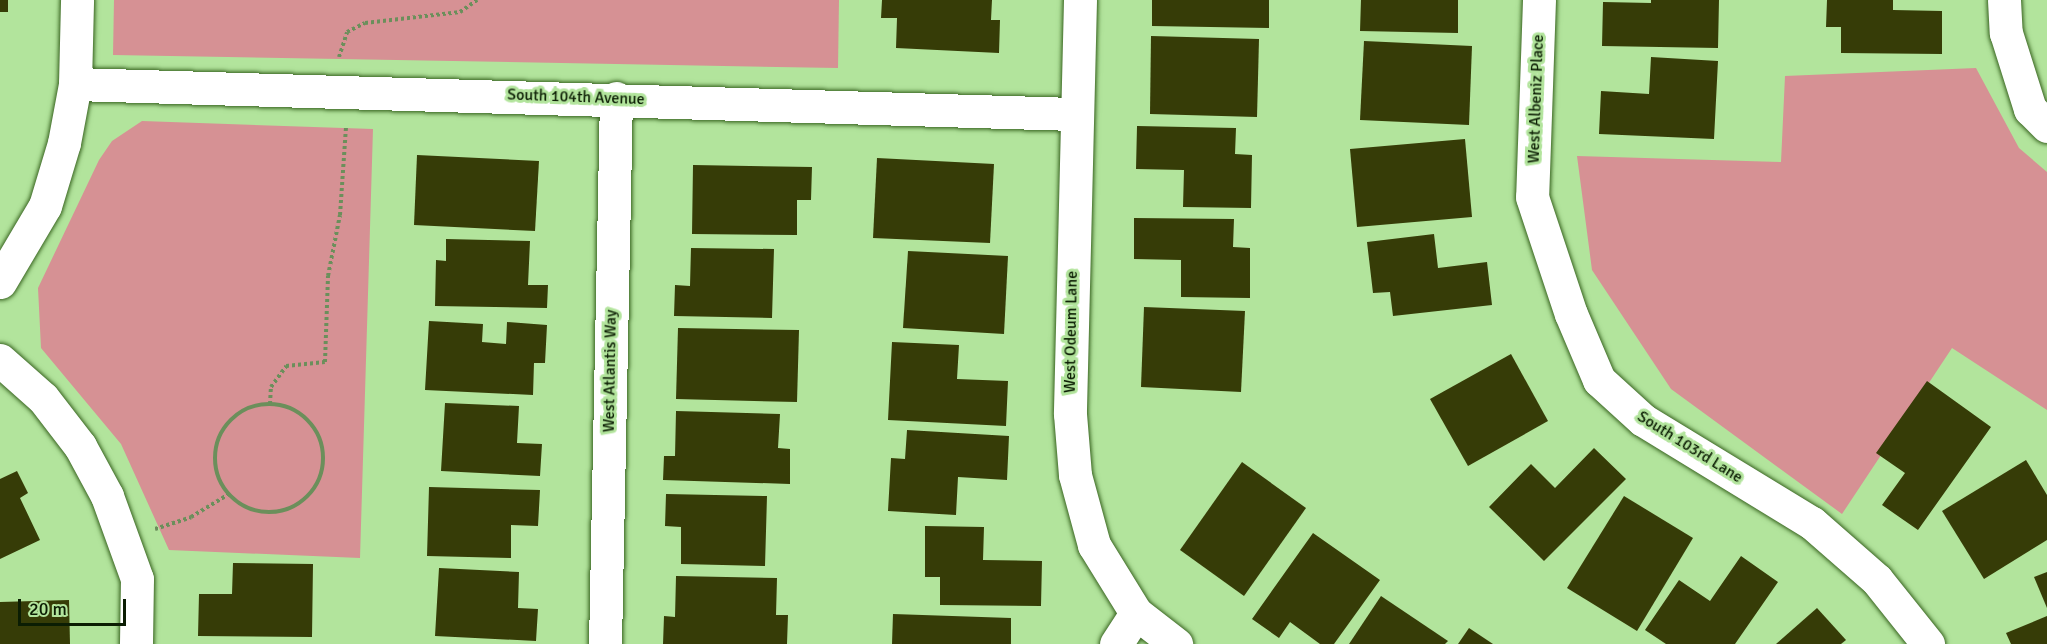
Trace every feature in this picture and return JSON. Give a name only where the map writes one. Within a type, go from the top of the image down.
[{"type":"street","points":[[0,282],[45,206],[64,143],[75,84],[77,0]]},
{"type":"street","name":"West Odeum Lane","points":[[1080,0],[1070,414],[1075,475],[1094,545],[1136,613]]},
{"type":"street","name":"West Albeniz Place","points":[[1532,197],[1539,0]]},
{"type":"street","points":[[2004,0],[2006,33],[2039,118]]},
{"type":"street","name":"South 104th Avenue","points":[[75,84],[616,98],[1076,114]]},
{"type":"street","name":"West Atlantis Way","points":[[605,644],[616,98]]},
{"type":"street","name":"South 103rd Lane","points":[[1532,197],[1571,315],[1599,380],[1643,420],[1812,523],[1877,580],[1927,642]]},
{"type":"street","points":[[0,360],[43,398],[80,446],[107,496],[137,579],[136,644]]},
{"type":"street","points":[[1116,644],[1136,613],[1176,644]]},
{"type":"path","points":[[270,404],[271,387],[286,366],[325,362],[328,276],[340,215],[346,120],[338,91],[339,52],[347,32],[365,23],[460,12],[477,0]]},
{"type":"path","points":[[270,404],[298,412],[318,433],[322,455],[320,477],[303,500],[276,512],[247,507],[229,494],[218,475],[215,461],[222,432],[242,411],[270,404]]},
{"type":"path","points":[[122,538],[175,524],[229,494]]},
{"type":"shaded area","points":[[114,0],[839,0],[838,68],[113,55]]},
{"type":"shaded area","points":[[1976,68],[2019,148],[2047,172],[2047,410],[1952,348],[1842,514],[1671,389],[1592,270],[1577,156],[1781,162],[1785,76]]},
{"type":"shaded area","points":[[142,121],[373,129],[360,558],[169,550],[121,444],[41,348],[38,288],[99,160],[112,141]]},
{"type":"building","points":[[0,0],[8,0],[8,12],[0,12]]},
{"type":"building","points":[[882,0],[992,0],[991,20],[1000,20],[999,53],[896,48],[897,18],[881,18]]},
{"type":"building","points":[[1152,0],[1269,0],[1269,28],[1152,26]]},
{"type":"building","points":[[1361,0],[1458,0],[1458,33],[1360,31]]},
{"type":"building","points":[[1651,0],[1719,0],[1718,48],[1602,46],[1603,2],[1651,3]]},
{"type":"building","points":[[1827,0],[1893,0],[1893,10],[1942,11],[1942,54],[1841,53],[1841,27],[1826,27]]},
{"type":"building","points":[[1151,36],[1259,39],[1257,117],[1150,114]]},
{"type":"building","points":[[1364,41],[1472,46],[1469,125],[1360,120]]},
{"type":"building","points":[[1651,57],[1718,61],[1714,139],[1599,134],[1601,91],[1649,94]]},
{"type":"building","points":[[1137,126],[1236,128],[1235,154],[1252,155],[1251,208],[1183,207],[1184,170],[1136,169]]},
{"type":"building","points":[[1465,139],[1472,217],[1357,227],[1350,149]]},
{"type":"building","points":[[417,155],[539,161],[535,231],[414,225]]},
{"type":"building","points":[[877,158],[994,164],[990,243],[873,238]]},
{"type":"building","points":[[693,165],[812,167],[811,200],[797,200],[797,235],[692,234]]},
{"type":"building","points":[[1134,218],[1234,219],[1233,247],[1250,248],[1250,298],[1181,297],[1181,260],[1134,259]]},
{"type":"building","points":[[1434,234],[1438,268],[1487,262],[1492,305],[1393,316],[1390,292],[1373,293],[1367,242]]},
{"type":"building","points":[[446,239],[530,241],[528,285],[548,285],[547,308],[435,306],[436,260],[446,261]]},
{"type":"building","points":[[691,248],[774,249],[772,318],[674,316],[675,285],[690,286]]},
{"type":"building","points":[[908,251],[1008,256],[1004,334],[903,328]]},
{"type":"building","points":[[1144,307],[1245,311],[1241,392],[1141,387]]},
{"type":"building","points":[[429,321],[483,324],[482,342],[506,344],[507,322],[547,325],[545,363],[534,363],[533,395],[425,390]]},
{"type":"building","points":[[678,328],[799,330],[797,402],[676,399]]},
{"type":"building","points":[[892,342],[959,345],[957,379],[1008,381],[1006,426],[888,420]]},
{"type":"building","points":[[1511,354],[1548,421],[1468,466],[1430,399]]},
{"type":"building","points":[[1927,381],[1991,427],[1918,530],[1882,505],[1905,473],[1876,453]]},
{"type":"building","points":[[445,403],[519,406],[517,443],[542,444],[540,476],[441,471]]},
{"type":"building","points":[[676,411],[780,414],[778,448],[790,449],[790,484],[663,480],[664,456],[675,456]]},
{"type":"building","points":[[907,430],[1009,436],[1007,480],[958,477],[956,515],[888,511],[891,458],[905,459]]},
{"type":"building","points":[[1594,448],[1626,479],[1544,561],[1489,507],[1531,464],[1555,488]]},
{"type":"building","points":[[2026,460],[2047,495],[2047,540],[1984,579],[1942,511]]},
{"type":"building","points":[[1242,462],[1306,508],[1244,596],[1180,550]]},
{"type":"building","points":[[17,471],[28,493],[20,498],[40,540],[0,559],[0,479]]},
{"type":"building","points":[[429,487],[540,490],[538,526],[511,525],[511,558],[427,556]]},
{"type":"building","points":[[666,494],[767,496],[765,566],[681,564],[681,527],[665,526]]},
{"type":"building","points":[[1624,496],[1693,538],[1637,631],[1567,588]]},
{"type":"building","points":[[925,526],[984,527],[983,560],[1042,561],[1041,606],[940,605],[940,577],[925,577]]},
{"type":"building","points":[[1313,533],[1380,580],[1334,644],[1320,644],[1290,622],[1279,638],[1252,619]]},
{"type":"building","points":[[1741,556],[1778,582],[1735,644],[1666,644],[1645,630],[1679,580],[1710,601]]},
{"type":"building","points":[[233,563],[313,564],[312,637],[198,636],[199,594],[232,594]]},
{"type":"building","points":[[439,568],[519,572],[518,608],[538,609],[536,641],[435,636]]},
{"type":"building","points":[[2047,572],[2047,608],[2034,577]]},
{"type":"building","points":[[676,576],[777,578],[776,615],[788,615],[787,644],[663,644],[664,616],[675,617]]},
{"type":"building","points":[[1381,596],[1448,641],[1445,644],[1349,644]]},
{"type":"building","points":[[69,600],[70,644],[0,644],[0,602]]},
{"type":"building","points":[[1817,608],[1846,640],[1841,644],[1776,644]]},
{"type":"building","points":[[893,614],[1011,618],[1011,644],[892,644]]},
{"type":"building","points":[[2047,616],[2047,644],[2011,644],[2006,633]]},
{"type":"building","points":[[1469,628],[1493,644],[1458,644]]}]
